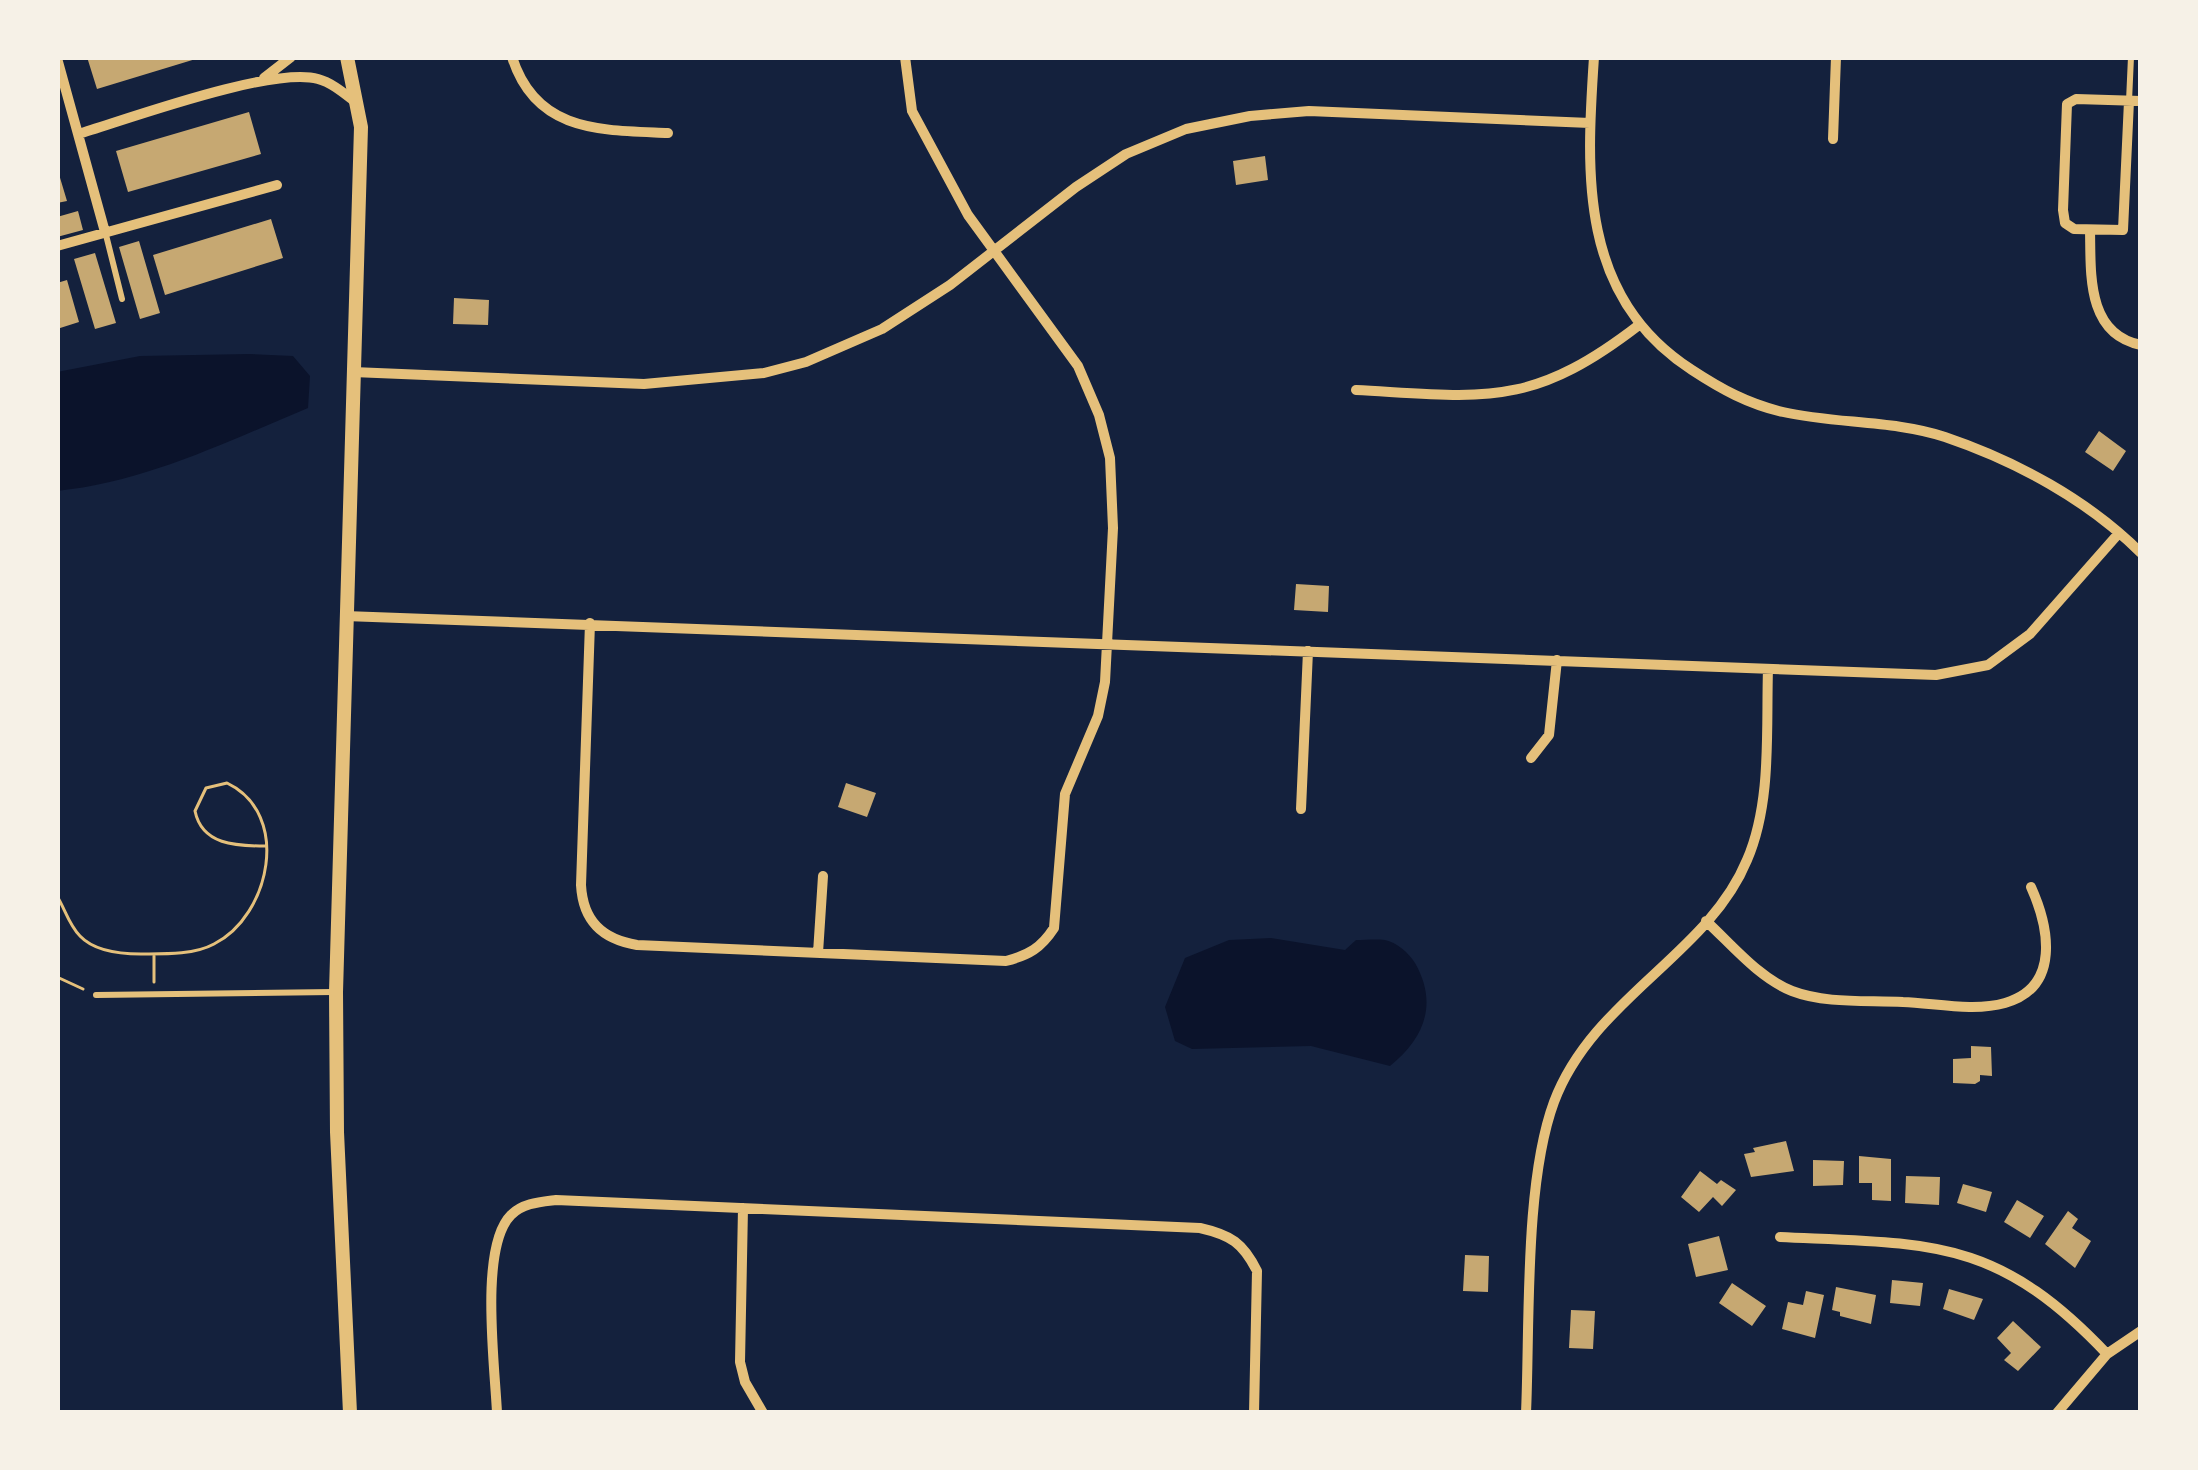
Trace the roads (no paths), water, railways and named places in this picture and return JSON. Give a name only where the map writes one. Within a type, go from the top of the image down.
[{"type":"street","points":[[262,80],[291,57]]},
{"type":"street","points":[[347,57],[358,104],[361,149],[336,992],[337,1132],[350,1413]]},
{"type":"street","points":[[512,57],[533,98],[554,116],[606,130],[668,133]]},
{"type":"street","points":[[590,623],[580,885],[592,925],[616,941],[637,945],[1006,961],[1042,946],[1058,914],[1065,794],[1102,701],[1113,508],[1110,458],[1099,415],[1078,366],[968,214],[912,111],[905,57]]},
{"type":"street","points":[[1594,57],[1592,205],[1601,249],[1639,325],[1678,362],[1729,395],[1782,412],[1945,437],[2028,472],[2070,496],[2141,553]]},
{"type":"street","points":[[1833,139],[1836,57]]},
{"type":"street","points":[[57,58],[105,232]]},
{"type":"street","points":[[77,134],[262,80],[314,77],[358,104]]},
{"type":"street","points":[[2076,99],[2135,101],[2122,230],[2074,229],[2065,223],[2067,104],[2076,99]]},
{"type":"street","points":[[353,372],[644,384],[764,373],[806,362],[882,329],[950,285],[1126,154],[1186,129],[1250,116],[1310,111],[1590,123]]},
{"type":"street","points":[[57,246],[277,185]]},
{"type":"street","points":[[2090,230],[2091,289],[2102,320],[2128,342],[2141,345]]},
{"type":"street","points":[[1355,390],[1480,396],[1519,391],[1555,380],[1639,325]]},
{"type":"street","points":[[345,616],[1936,675],[1988,665],[2030,634],[2119,533]]},
{"type":"street","points":[[1301,809],[1308,651]]},
{"type":"street","points":[[1531,758],[1549,735],[1557,660]]},
{"type":"street","points":[[1526,1413],[1536,1191],[1553,1103],[1571,1066],[1607,1017],[1706,921],[1732,890],[1748,860],[1763,787],[1768,669]]},
{"type":"street","points":[[818,953],[823,876]]},
{"type":"street","points":[[1706,921],[1767,977],[1796,993],[1826,999],[2003,1004],[2030,989],[2046,963],[2044,914],[2031,887]]},
{"type":"street","points":[[497,1413],[496,1237],[520,1208],[538,1202],[1201,1228],[1227,1234],[1248,1252],[1257,1271],[1255,1413]]},
{"type":"street","points":[[743,1208],[740,1362],[745,1382],[763,1413]]},
{"type":"street","points":[[1780,1237],[1903,1243],[1969,1255],[2019,1278],[2050,1299],[2107,1354]]},
{"type":"street","points":[[2057,1413],[2107,1354],[2141,1330]]},
{"type":"lane","points":[[2131,57],[2135,101]]},
{"type":"lane","points":[[105,232],[122,298]]},
{"type":"lane","points":[[96,995],[336,992]]},
{"type":"water","points":[[140,356],[293,356],[310,376],[308,408],[154,470],[57,491],[57,372]]},
{"type":"water","points":[[1271,938],[1345,950],[1356,940],[1382,940],[1402,948],[1415,963],[1426,992],[1424,1019],[1412,1044],[1390,1066],[1311,1046],[1192,1049],[1175,1041],[1165,1007],[1185,958],[1229,940]]}]
